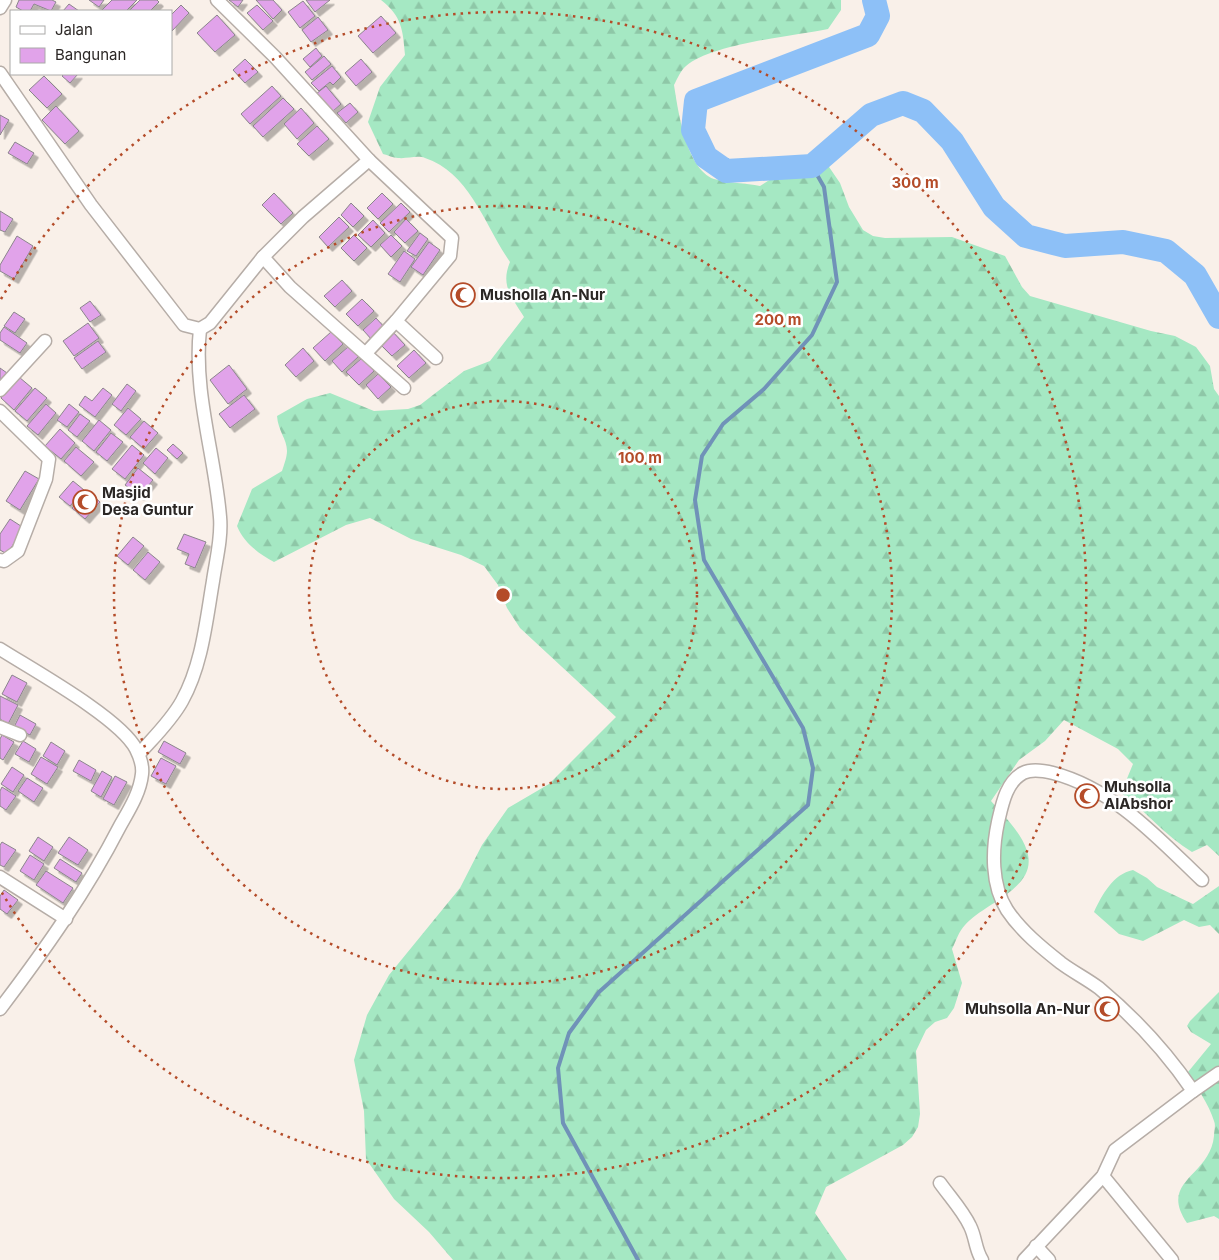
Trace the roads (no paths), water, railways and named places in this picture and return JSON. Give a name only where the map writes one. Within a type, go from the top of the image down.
[{"type":"street","points":[[0,8],[5,0]]},
{"type":"street","points":[[217,0],[274,57],[369,160],[452,238],[450,256],[396,321],[366,353]]},
{"type":"street","points":[[0,73],[91,205],[178,318],[184,325],[200,329],[210,323],[263,257],[303,217],[369,160]]},
{"type":"street","points":[[263,257],[290,287],[404,388]]},
{"type":"street","points":[[396,321],[436,358]]},
{"type":"street","points":[[138,754],[181,702],[194,671],[203,642],[217,553],[220,518],[200,382],[198,350],[200,329]]},
{"type":"street","points":[[0,390],[45,341]]},
{"type":"street","points":[[0,411],[48,460],[43,488],[18,552],[4,561],[0,560]]},
{"type":"street","points":[[0,649],[108,719],[128,738],[138,754],[142,775],[136,796],[112,842],[66,919],[0,1010]]},
{"type":"street","points":[[0,727],[20,735]]},
{"type":"street","points":[[1193,1091],[1153,1039],[1098,988],[1061,963],[1020,928],[1006,909],[998,891],[993,862],[995,836],[1003,800],[1012,783],[1024,772],[1044,771],[1067,777],[1120,805],[1143,823],[1202,880]]},
{"type":"street","points":[[0,877],[66,919]]},
{"type":"street","points":[[1024,1260],[1103,1176],[1115,1150],[1219,1073]]},
{"type":"street","points":[[1103,1176],[1172,1260]]},
{"type":"street","points":[[940,1183],[969,1224],[975,1239],[975,1248],[982,1260]]},
{"type":"street","points":[[1036,1246],[1049,1260]]},
{"type":"waterway","points":[[874,0],[878,16],[868,35],[696,101],[693,130],[706,157],[726,171],[812,166],[871,115],[903,103],[923,111],[952,141],[994,207],[1026,236],[1065,246],[1123,242],[1166,251],[1195,275],[1219,317]]},
{"type":"waterway","points":[[638,1260],[563,1123],[558,1068],[569,1033],[599,992],[808,805],[813,768],[803,728],[704,560],[695,500],[702,456],[723,424],[764,389],[812,335],[837,282],[824,187],[812,166]]},
{"type":"place","name":"Musholla An-Nur","points":[[463,295]]},
{"type":"place","name":"Masjid Desa Guntur","points":[[85,502]]},
{"type":"place","name":"Muhsolla AlAbshor","points":[[1087,796]]},
{"type":"place","name":"Muhsolla An-Nur","points":[[1107,1009]]}]
